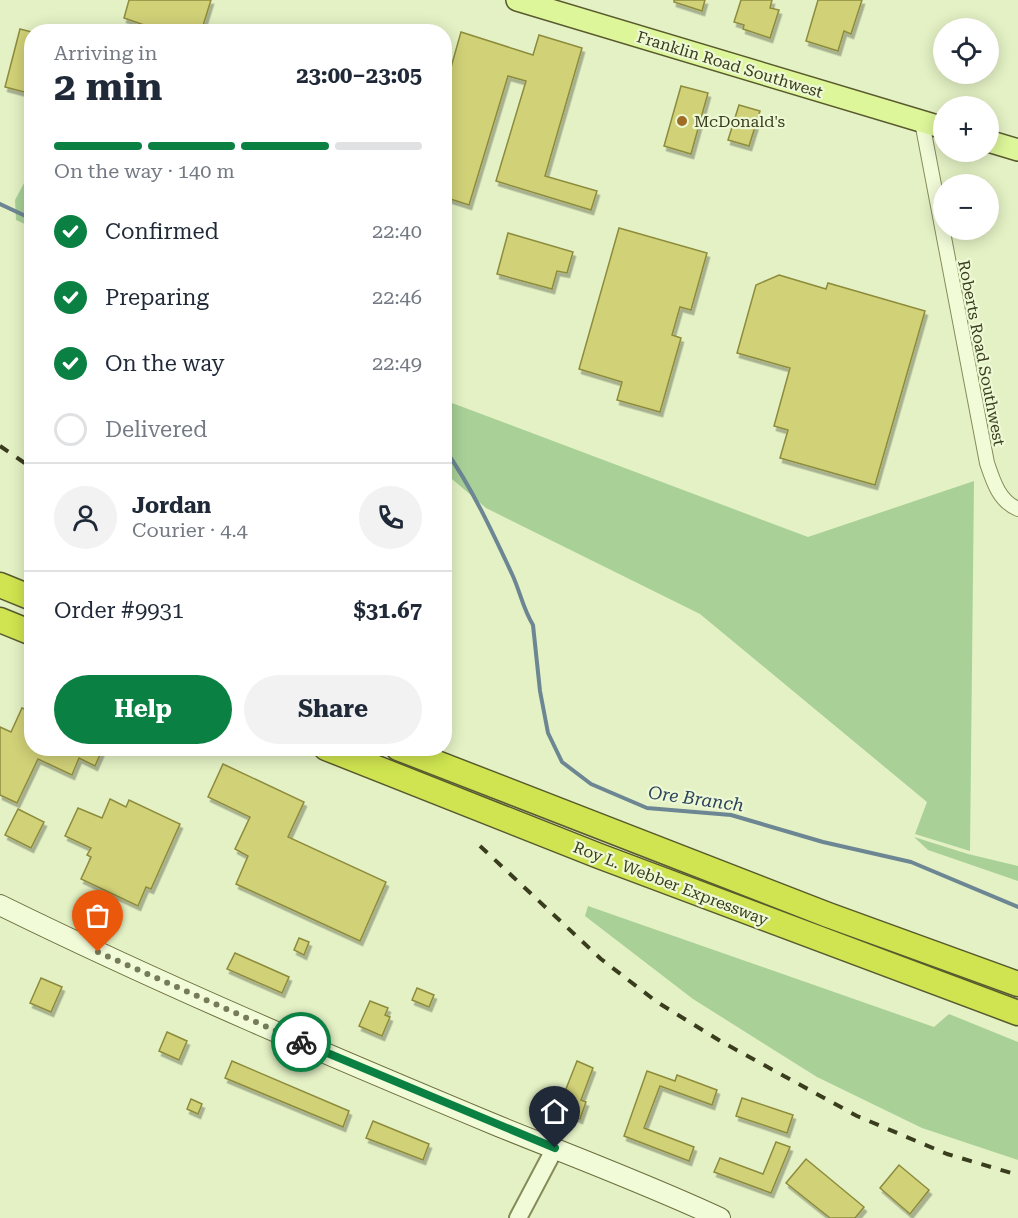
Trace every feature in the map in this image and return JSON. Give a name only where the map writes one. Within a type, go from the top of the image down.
[{"type":"highway","points":[[0,585],[24,595]]},
{"type":"highway","points":[[0,620],[24,630]]},
{"type":"highway","points":[[0,625],[24,632]]},
{"type":"highway","name":"Roy L. Webber Expressway","points":[[346,756],[599,856],[1018,1013]]},
{"type":"highway","name":"Roy L. Webber Expressway","points":[[419,756],[763,890],[1018,984]]},
{"type":"main road","name":"Franklin Road Southwest","points":[[517,0],[933,125]]},
{"type":"main road","points":[[999,144],[1018,150]]},
{"type":"main road","points":[[0,905],[158,980],[368,1071],[675,1197],[720,1218]]},
{"type":"street","name":"Roberts Road Southwest","points":[[922,122],[987,463],[1000,494],[1006,502],[1018,509]]},
{"type":"street","points":[[518,1218],[555,1148]]},
{"type":"green space","points":[[24,183],[24,224],[16,220],[15,200]]},
{"type":"green space","points":[[452,403],[808,537],[974,481],[970,851],[915,834],[927,802],[700,614],[486,508],[452,479]]},
{"type":"green space","points":[[914,837],[968,854],[1018,866],[1018,881],[928,850]]},
{"type":"green space","points":[[588,906],[934,1027],[949,1014],[1018,1042],[1018,1160],[922,1128],[817,1077],[693,999],[585,916]]},
{"type":"building","points":[[129,0],[211,0],[204,24],[141,24],[124,18]]},
{"type":"building","points":[[674,0],[705,0],[702,11],[674,2]]},
{"type":"building","points":[[741,0],[772,0],[770,8],[779,10],[770,38],[743,29],[744,25],[734,22]]},
{"type":"building","points":[[818,0],[862,0],[851,34],[844,31],[838,51],[806,41]]},
{"type":"building","points":[[20,29],[24,30],[24,92],[5,87]]},
{"type":"building","points":[[461,32],[533,55],[539,35],[582,48],[545,176],[597,191],[591,210],[496,181],[526,81],[508,76],[469,205],[452,200],[452,64]]},
{"type":"building","points":[[681,86],[708,93],[691,154],[664,146]]},
{"type":"building","points":[[739,105],[760,111],[749,146],[728,140]]},
{"type":"building","points":[[619,228],[707,253],[691,310],[680,307],[672,335],[681,338],[660,412],[617,400],[622,382],[579,369]]},
{"type":"building","points":[[508,233],[573,252],[567,273],[557,271],[552,289],[497,274]]},
{"type":"building","points":[[779,275],[826,289],[828,283],[925,311],[875,485],[780,458],[788,430],[774,426],[790,368],[737,353],[756,285]]},
{"type":"building","points":[[22,708],[24,709],[24,756],[99,756],[95,766],[79,758],[72,775],[38,759],[17,803],[0,795],[0,727],[11,732]]},
{"type":"building","points":[[223,764],[304,802],[288,837],[386,882],[360,941],[236,884],[248,856],[235,849],[250,817],[208,797]]},
{"type":"building","points":[[110,799],[126,807],[129,800],[180,824],[151,889],[146,887],[138,906],[81,879],[91,857],[87,855],[91,848],[65,836],[78,808],[102,818]]},
{"type":"building","points":[[18,809],[44,822],[31,848],[5,835]]},
{"type":"building","points":[[299,938],[309,942],[304,955],[294,950]]},
{"type":"building","points":[[235,953],[289,977],[282,993],[227,969]]},
{"type":"building","points":[[41,978],[62,987],[51,1012],[30,1003]]},
{"type":"building","points":[[417,988],[434,995],[429,1007],[412,1000]]},
{"type":"building","points":[[370,1001],[388,1008],[385,1015],[390,1017],[382,1036],[359,1026]]},
{"type":"building","points":[[167,1032],[187,1041],[179,1060],[159,1051]]},
{"type":"building","points":[[232,1061],[349,1111],[343,1127],[225,1078]]},
{"type":"building","points":[[577,1061],[593,1068],[581,1100],[586,1102],[580,1119],[558,1109]]},
{"type":"building","points":[[647,1071],[675,1081],[677,1075],[717,1090],[712,1105],[660,1086],[644,1128],[694,1147],[689,1161],[624,1136]]},
{"type":"building","points":[[742,1098],[793,1115],[787,1133],[736,1116]]},
{"type":"building","points":[[191,1099],[202,1104],[198,1114],[187,1109]]},
{"type":"building","points":[[373,1121],[429,1144],[423,1160],[366,1138]]},
{"type":"building","points":[[776,1142],[790,1147],[771,1193],[714,1172],[720,1158],[763,1174]]},
{"type":"building","points":[[806,1159],[864,1207],[855,1218],[830,1218],[786,1183]]},
{"type":"building","points":[[899,1165],[929,1190],[910,1214],[880,1188]]},
{"type":"waterway","name":"Ore Branch","points":[[0,204],[24,215]]},
{"type":"waterway","name":"Ore Branch","points":[[452,461],[489,525],[533,625],[540,691],[548,733],[562,762],[591,784],[647,808],[731,815],[823,842],[911,862],[1018,907]]},
{"type":"railway","points":[[0,446],[24,462]]},
{"type":"railway","points":[[480,846],[601,959],[657,1002],[722,1042],[857,1116],[947,1154],[1018,1175]]},
{"type":"way so far","points":[[98,952],[301,1042]]},
{"type":"place","name":"McDonald's","points":[[682,121]]},
{"type":"route","points":[[301,1042],[555,1148]]}]
